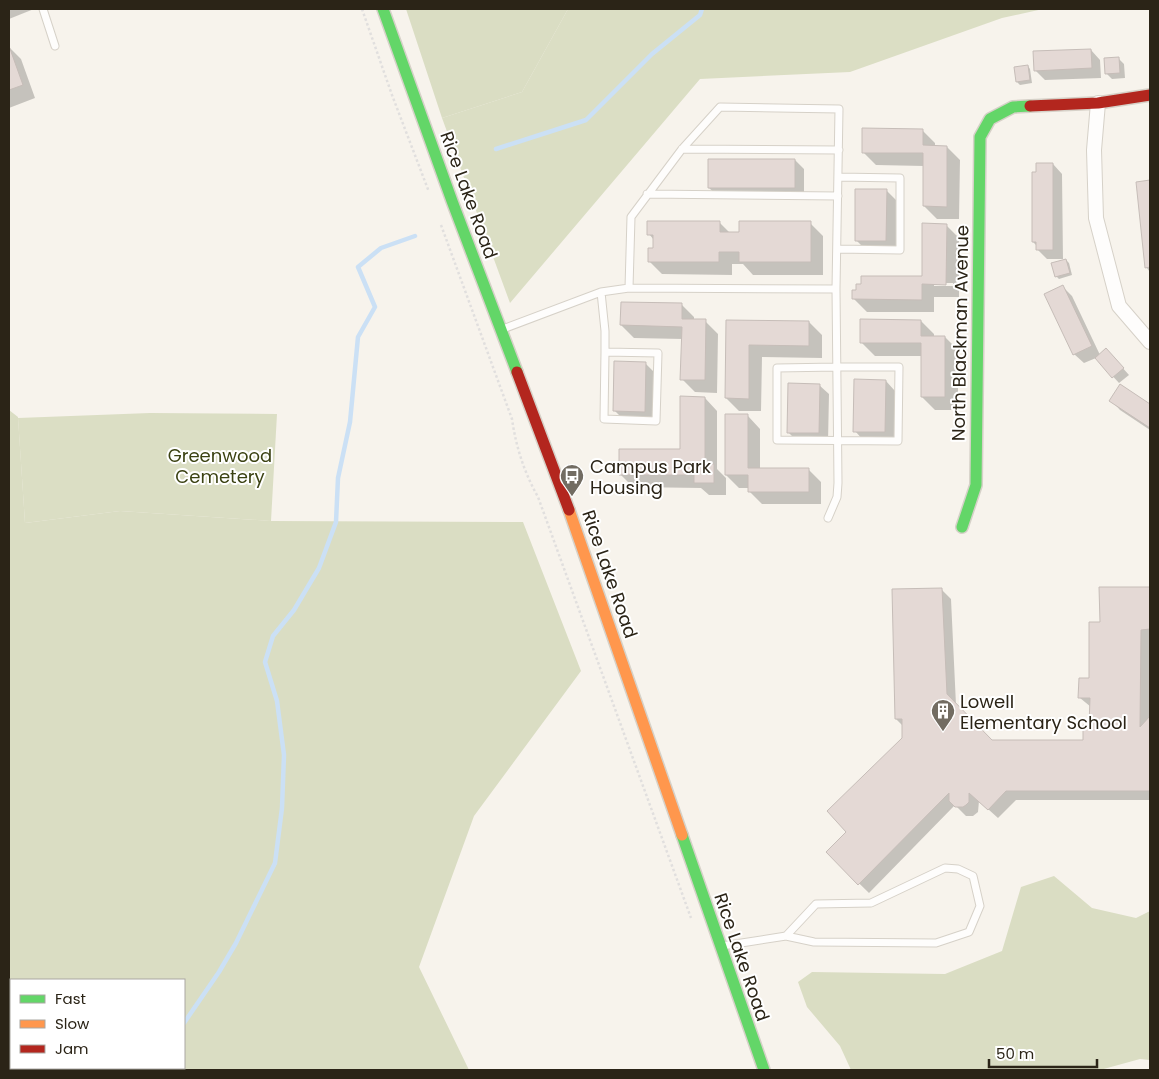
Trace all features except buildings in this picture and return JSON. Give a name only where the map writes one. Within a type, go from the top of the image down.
[{"type":"main road","name":"Rice Lake Road","points":[[383,9],[452,201],[573,520],[764,1070]]},
{"type":"main road","points":[[1098,103],[1150,95]]},
{"type":"main road","name":"North Blackman Avenue","points":[[962,527],[976,485],[980,137],[990,119],[1013,107],[1098,103]]},
{"type":"street","points":[[1098,103],[1094,150],[1096,218],[1119,306],[1150,342]]},
{"type":"lane","points":[[44,9],[55,46]]},
{"type":"lane","points":[[629,288],[631,217],[682,149],[720,108],[839,109],[836,289],[838,440],[836,497],[828,518]]},
{"type":"lane","points":[[682,149],[839,150]]},
{"type":"lane","points":[[837,250],[900,250],[900,178],[838,177]]},
{"type":"lane","points":[[647,194],[838,196]]},
{"type":"lane","points":[[501,330],[601,292],[629,288],[836,289]]},
{"type":"lane","points":[[601,292],[605,331],[604,419],[656,421],[658,353],[605,352]]},
{"type":"lane","points":[[837,367],[899,367],[898,441],[777,440],[777,368],[837,367]]},
{"type":"lane","points":[[720,946],[786,936],[814,942],[936,943],[969,932],[980,906],[973,876],[958,869],[945,868],[871,903],[816,904],[786,936]]},
{"type":"path","points":[[362,9],[392,95],[430,194]]},
{"type":"path","points":[[439,218],[512,419],[516,446],[527,478],[538,497],[691,920]]},
{"type":"green space","points":[[406,9],[568,9],[522,92],[442,118]]},
{"type":"green space","points":[[568,9],[1043,9],[1002,18],[850,72],[700,79],[510,303],[442,118],[522,92]]},
{"type":"green space","points":[[9,410],[18,417],[25,523],[120,511],[272,521],[523,522],[581,671],[474,816],[419,967],[469,1070],[9,1070]]},
{"type":"green space","name":"Greenwood Cemetery","points":[[150,413],[277,414],[271,521],[120,511],[25,523],[18,418]]},
{"type":"green space","points":[[1054,876],[1092,908],[1136,918],[1150,911],[1150,1060],[1140,1059],[1100,1070],[851,1070],[840,1046],[807,1007],[798,982],[812,972],[945,974],[1002,951],[1021,887]]},
{"type":"waterway","points":[[496,149],[586,120],[652,54],[700,15],[702,9]]},
{"type":"waterway","points":[[185,1022],[219,972],[236,943],[275,863],[282,808],[284,755],[277,701],[265,662],[273,636],[294,610],[319,568],[336,522],[338,478],[350,422],[358,337],[375,307],[358,267],[381,248],[415,236]]},
{"type":"traffic: fast","points":[[383,9],[452,201],[517,372]]},
{"type":"traffic: fast","points":[[962,527],[976,485],[980,137],[990,119],[1013,107],[1030,106]]},
{"type":"traffic: fast","points":[[682,835],[764,1070]]},
{"type":"traffic: slow","points":[[569,510],[682,835]]},
{"type":"traffic: jam","points":[[1030,106],[1098,103],[1150,95]]},
{"type":"traffic: jam","points":[[517,372],[569,510]]},
{"type":"place","name":"Campus Park Housing","points":[[572,497]]},
{"type":"place","name":"Lowell Elementary School","points":[[943,732]]}]
